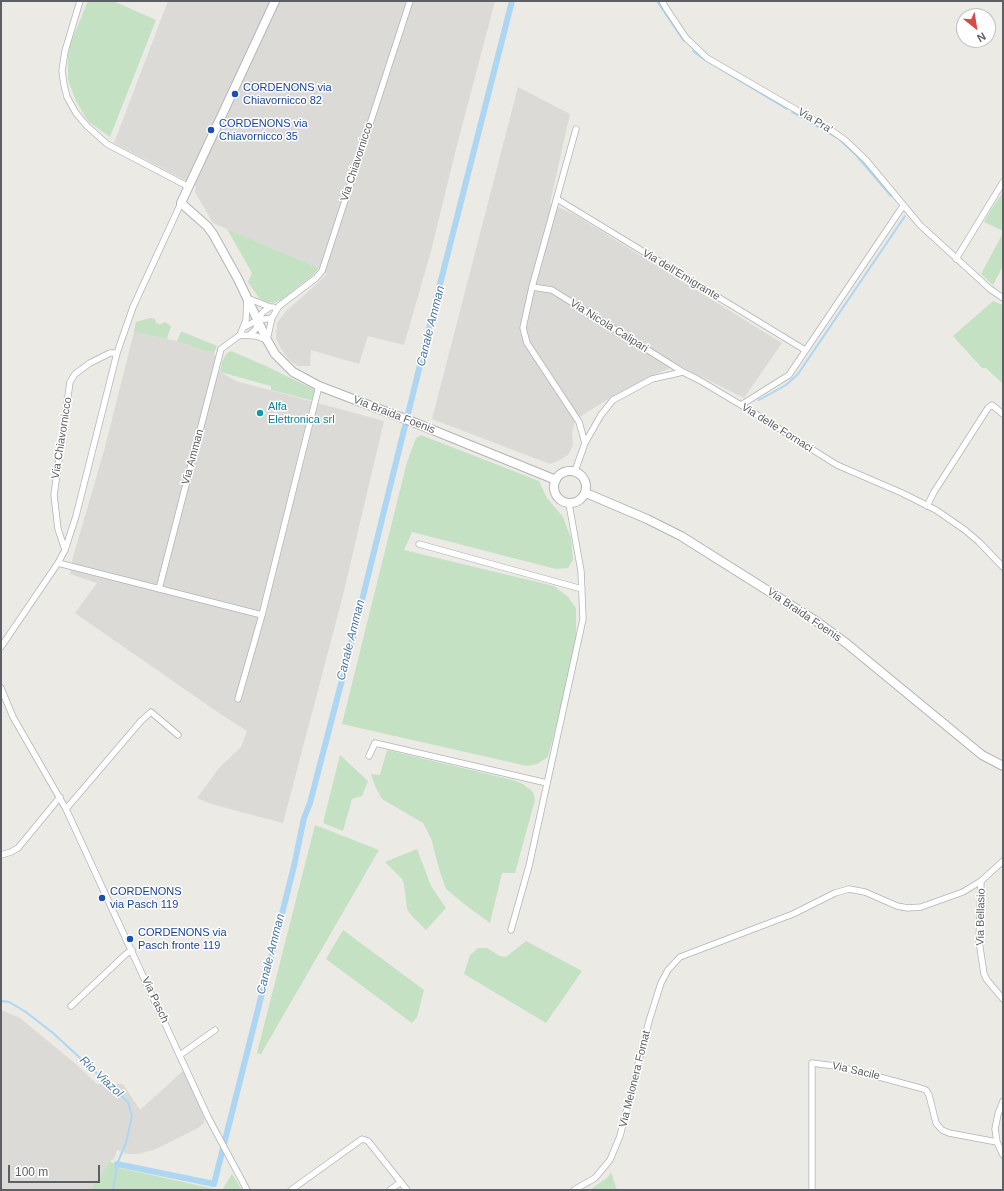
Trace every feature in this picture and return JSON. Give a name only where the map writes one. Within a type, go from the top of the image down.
[{"type":"street","points":[[80,1],[65,51],[62,71],[67,97],[76,113],[87,126],[107,144],[189,187]]},
{"type":"street","points":[[1,647],[58,563],[65,550],[76,516],[117,353],[133,307],[275,1]]},
{"type":"street","name":"Via Chiavornicco","points":[[267,340],[272,318],[279,306],[316,278],[322,271],[410,1]]},
{"type":"street","name":"Via Pra'","points":[[662,1],[686,38],[707,58],[831,130],[845,140],[866,160],[920,225],[990,289],[1003,298]]},
{"type":"street","points":[[576,129],[532,287],[523,328],[527,343],[578,422],[585,443]]},
{"type":"street","points":[[956,259],[1003,182]]},
{"type":"street","name":"Via dell'Emigrante","points":[[557,199],[805,350]]},
{"type":"street","points":[[181,203],[208,226],[235,272],[258,320]]},
{"type":"street","points":[[741,405],[789,375],[903,206]]},
{"type":"street","name":"Via Nicola Calipari","points":[[532,287],[552,290],[683,372]]},
{"type":"street","points":[[247,298],[270,307],[279,306]]},
{"type":"street","name":"Via Amman","points":[[159,589],[221,349],[240,335],[248,314],[247,298]]},
{"type":"street","points":[[249,335],[256,329],[258,320],[262,313],[270,307]]},
{"type":"street","points":[[244,327],[258,320],[272,318]]},
{"type":"street","name":"Via Braida Foenis","points":[[258,320],[275,354],[286,367],[304,379],[556,480]]},
{"type":"street","points":[[240,335],[249,335],[267,340]]},
{"type":"street","name":"Via Chiavornicco","points":[[65,550],[58,529],[54,495],[70,382],[75,374],[90,363],[110,353],[117,353]]},
{"type":"street","points":[[575,472],[585,443],[601,415],[613,400],[652,378],[683,372]]},
{"type":"street","name":"Via delle Fornaci","points":[[683,372],[741,405],[837,465],[936,510],[965,530],[1003,567]]},
{"type":"street","points":[[238,700],[262,615],[319,386]]},
{"type":"street","points":[[927,506],[934,492],[988,408],[992,405],[1003,414]]},
{"type":"street","points":[[564,472],[575,472],[580,474],[586,482],[586,493],[580,501],[569,504],[562,502],[556,497],[554,489],[556,480],[564,472]]},
{"type":"street","name":"Via Braida Foenis","points":[[586,493],[647,519],[681,536],[816,621],[846,643],[982,755],[1003,766]]},
{"type":"street","points":[[511,930],[529,866],[583,619],[581,571],[569,504]]},
{"type":"street","points":[[419,544],[582,589]]},
{"type":"street","points":[[58,563],[262,615]]},
{"type":"street","name":"Via Pasch","points":[[1,688],[13,717],[66,809],[217,1135],[247,1190]]},
{"type":"street","points":[[66,809],[141,721],[151,712],[178,735]]},
{"type":"street","points":[[369,756],[375,743],[547,783]]},
{"type":"street","points":[[1,855],[18,848],[60,797]]},
{"type":"street","name":"Via Bellasio","points":[[1003,861],[981,881],[979,941],[984,974],[987,980],[1003,999]]},
{"type":"street","name":"Via Melonera Fornat","points":[[574,1190],[595,1178],[610,1160],[620,1136],[649,1021],[661,983],[668,970],[680,957],[793,914],[835,893],[849,889],[865,892],[898,906],[908,908],[921,907],[942,900],[963,892],[981,881]]},
{"type":"street","points":[[71,1006],[132,950]]},
{"type":"street","points":[[180,1055],[215,1030]]},
{"type":"street","name":"Via Sacile","points":[[812,1190],[812,1062],[861,1072],[926,1090],[929,1095],[936,1124],[942,1130],[949,1133],[997,1142]]},
{"type":"street","points":[[1003,1101],[998,1114],[995,1129],[997,1142],[1003,1155]]},
{"type":"street","points":[[291,1190],[362,1139],[368,1141],[407,1190]]},
{"type":"street","points":[[390,1190],[401,1182]]},
{"type":"shaded area","points":[[168,1],[495,1],[431,251],[404,345],[368,336],[359,364],[311,350],[310,366],[298,366],[289,360],[276,338],[277,323],[286,311],[327,274],[319,268],[213,223],[195,192],[196,186],[114,143]]},
{"type":"shaded area","points":[[518,87],[570,114],[550,203],[575,215],[782,343],[744,398],[678,365],[649,377],[605,401],[575,420],[572,432],[573,445],[568,455],[550,464],[432,419]]},
{"type":"shaded area","points":[[134,332],[177,341],[204,351],[214,352],[220,372],[236,381],[384,421],[342,599],[283,823],[211,804],[197,798],[219,768],[241,747],[247,731],[75,613],[97,583],[70,574],[73,557],[104,451]]},
{"type":"shaded area","points":[[1,1010],[20,1018],[77,1065],[97,1084],[123,1084],[140,1110],[184,1070],[205,1116],[204,1123],[198,1128],[156,1149],[139,1154],[127,1154],[117,1150],[114,1159],[110,1161],[90,1190],[1,1190]]},
{"type":"green space","points":[[88,1],[113,1],[156,20],[110,137],[89,122],[76,101],[68,80],[68,55],[71,42]]},
{"type":"green space","points":[[1003,192],[1003,231],[984,222]]},
{"type":"green space","points":[[227,229],[319,268],[312,276],[281,300],[273,303],[264,301],[259,298],[248,282],[252,273]]},
{"type":"green space","points":[[1003,233],[1003,266],[993,285],[981,274]]},
{"type":"green space","points":[[993,301],[1003,305],[1003,384],[986,368],[982,368],[953,336]]},
{"type":"green space","points":[[150,318],[155,319],[156,323],[160,324],[165,322],[171,326],[167,339],[134,332],[136,322]]},
{"type":"green space","points":[[181,332],[217,346],[214,352],[204,351],[177,341]]},
{"type":"green space","points":[[231,351],[315,390],[314,401],[271,390],[271,386],[220,372],[222,362],[226,354]]},
{"type":"green space","points":[[421,435],[539,481],[547,498],[563,517],[571,538],[573,560],[568,568],[556,569],[412,532],[404,550],[554,586],[568,597],[576,608],[576,650],[548,757],[537,764],[527,766],[342,724],[407,462],[416,438]]},
{"type":"green space","points":[[387,750],[513,780],[523,784],[533,792],[535,800],[515,873],[502,873],[490,923],[446,889],[431,838],[423,823],[382,799],[371,774],[380,775]]},
{"type":"green space","points":[[340,755],[368,781],[362,796],[352,799],[343,831],[323,823]]},
{"type":"green space","points":[[315,825],[379,850],[261,1054],[257,1053]]},
{"type":"green space","points":[[417,849],[431,886],[446,908],[426,930],[407,909],[402,879],[385,862]]},
{"type":"green space","points":[[343,930],[424,990],[417,1017],[412,1023],[326,959]]},
{"type":"green space","points":[[526,941],[582,971],[546,1023],[464,974],[470,955],[478,948],[487,948],[500,956],[506,957]]},
{"type":"green space","points":[[110,1161],[120,1168],[219,1190],[90,1190]]},
{"type":"green space","points":[[611,1172],[617,1190],[590,1190],[608,1177]]},
{"type":"green space","points":[[232,1174],[242,1190],[222,1190]]},
{"type":"waterway","name":"Canale Amman","points":[[117,1164],[214,1184],[294,866],[304,818],[310,803],[350,649],[439,288],[512,1]]},
{"type":"waterway","points":[[657,1],[684,41]]},
{"type":"waterway","points":[[693,51],[702,58],[787,109]]},
{"type":"waterway","points":[[792,112],[839,139],[856,155],[891,196]]},
{"type":"waterway","points":[[759,400],[786,385],[798,374],[905,216]]},
{"type":"waterway","name":"Rio Viazol","points":[[1,1001],[9,1002],[26,1012],[53,1033],[128,1102],[132,1116],[126,1143],[117,1164],[113,1190]]},
{"type":"place","name":"CORDENONS via Chiavornicco 82","points":[[235,94]]},
{"type":"place","name":"CORDENONS via Chiavornicco 35","points":[[211,130]]},
{"type":"place","name":"Alfa Elettronica srl","points":[[260,413]]},
{"type":"place","name":"CORDENONS via Pasch 119","points":[[102,898]]},
{"type":"place","name":"CORDENONS via Pasch fronte 119","points":[[130,939]]}]
